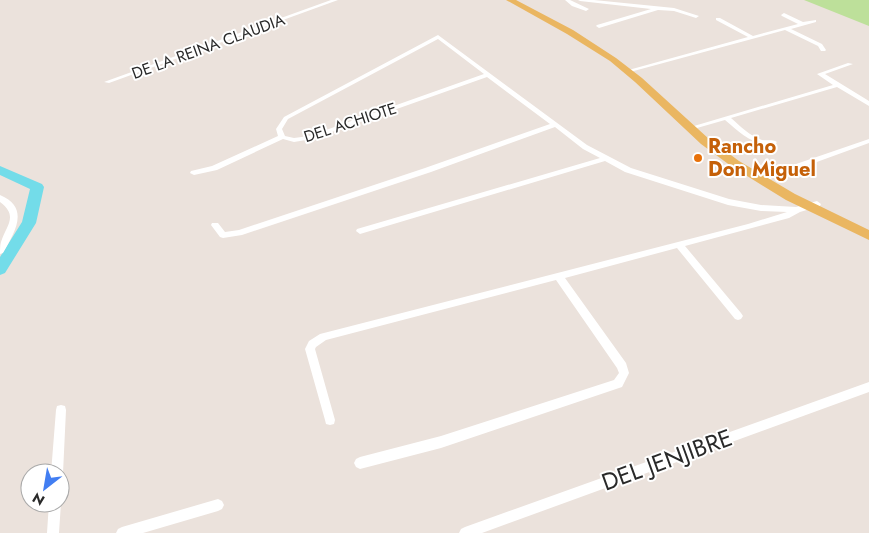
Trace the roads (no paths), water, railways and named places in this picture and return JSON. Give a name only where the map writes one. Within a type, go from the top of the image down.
[{"type":"main road","points":[[510,0],[589,42],[632,70],[716,150],[774,188],[869,228]]},
{"type":"main road","points":[[522,0],[599,42],[697,126],[741,160],[812,205],[869,235]]},
{"type":"street","name":"DE LA REINA CLAUDIA","points":[[107,82],[336,0]]},
{"type":"street","points":[[567,0],[586,9]]},
{"type":"street","points":[[580,0],[658,8],[696,16]]},
{"type":"street","points":[[599,26],[658,8]]},
{"type":"street","points":[[784,15],[802,24]]},
{"type":"street","points":[[718,19],[753,38]]},
{"type":"street","points":[[632,70],[814,21]]},
{"type":"street","points":[[787,29],[820,45],[824,50]]},
{"type":"street","name":"DEL ACHIOTE","points":[[438,37],[487,75],[310,138],[294,140],[282,137],[279,129],[286,118],[438,37]]},
{"type":"street","points":[[850,64],[820,74],[869,104]]},
{"type":"street","points":[[487,75],[554,125],[604,159],[654,180],[728,202],[761,208],[796,210]]},
{"type":"street","points":[[697,126],[838,85]]},
{"type":"street","points":[[726,118],[757,142],[766,144],[774,142]]},
{"type":"street","points":[[215,225],[223,234],[239,234],[554,125]]},
{"type":"street","points":[[194,173],[214,168],[282,137]]},
{"type":"street","points":[[767,177],[869,141]]},
{"type":"street","points":[[360,231],[604,159]]},
{"type":"street","points":[[0,198],[10,205],[15,215],[14,222],[0,251]]},
{"type":"street","points":[[330,420],[310,349],[312,344],[322,337],[679,245],[786,216],[796,210],[812,205]]},
{"type":"street","points":[[679,245],[738,316]]},
{"type":"street","points":[[360,463],[441,442],[618,384],[624,373],[622,366],[559,276]]},
{"type":"street","name":"DEL JENJIBRE","points":[[465,533],[869,387]]},
{"type":"street","points":[[58,463],[61,410]]},
{"type":"street","points":[[122,533],[218,505]]},
{"type":"street","points":[[53,533],[54,513]]},
{"type":"waterway","points":[[0,170],[37,187],[29,223],[0,269]]},
{"type":"place","name":"Rancho Don Miguel","points":[[698,158]]}]
